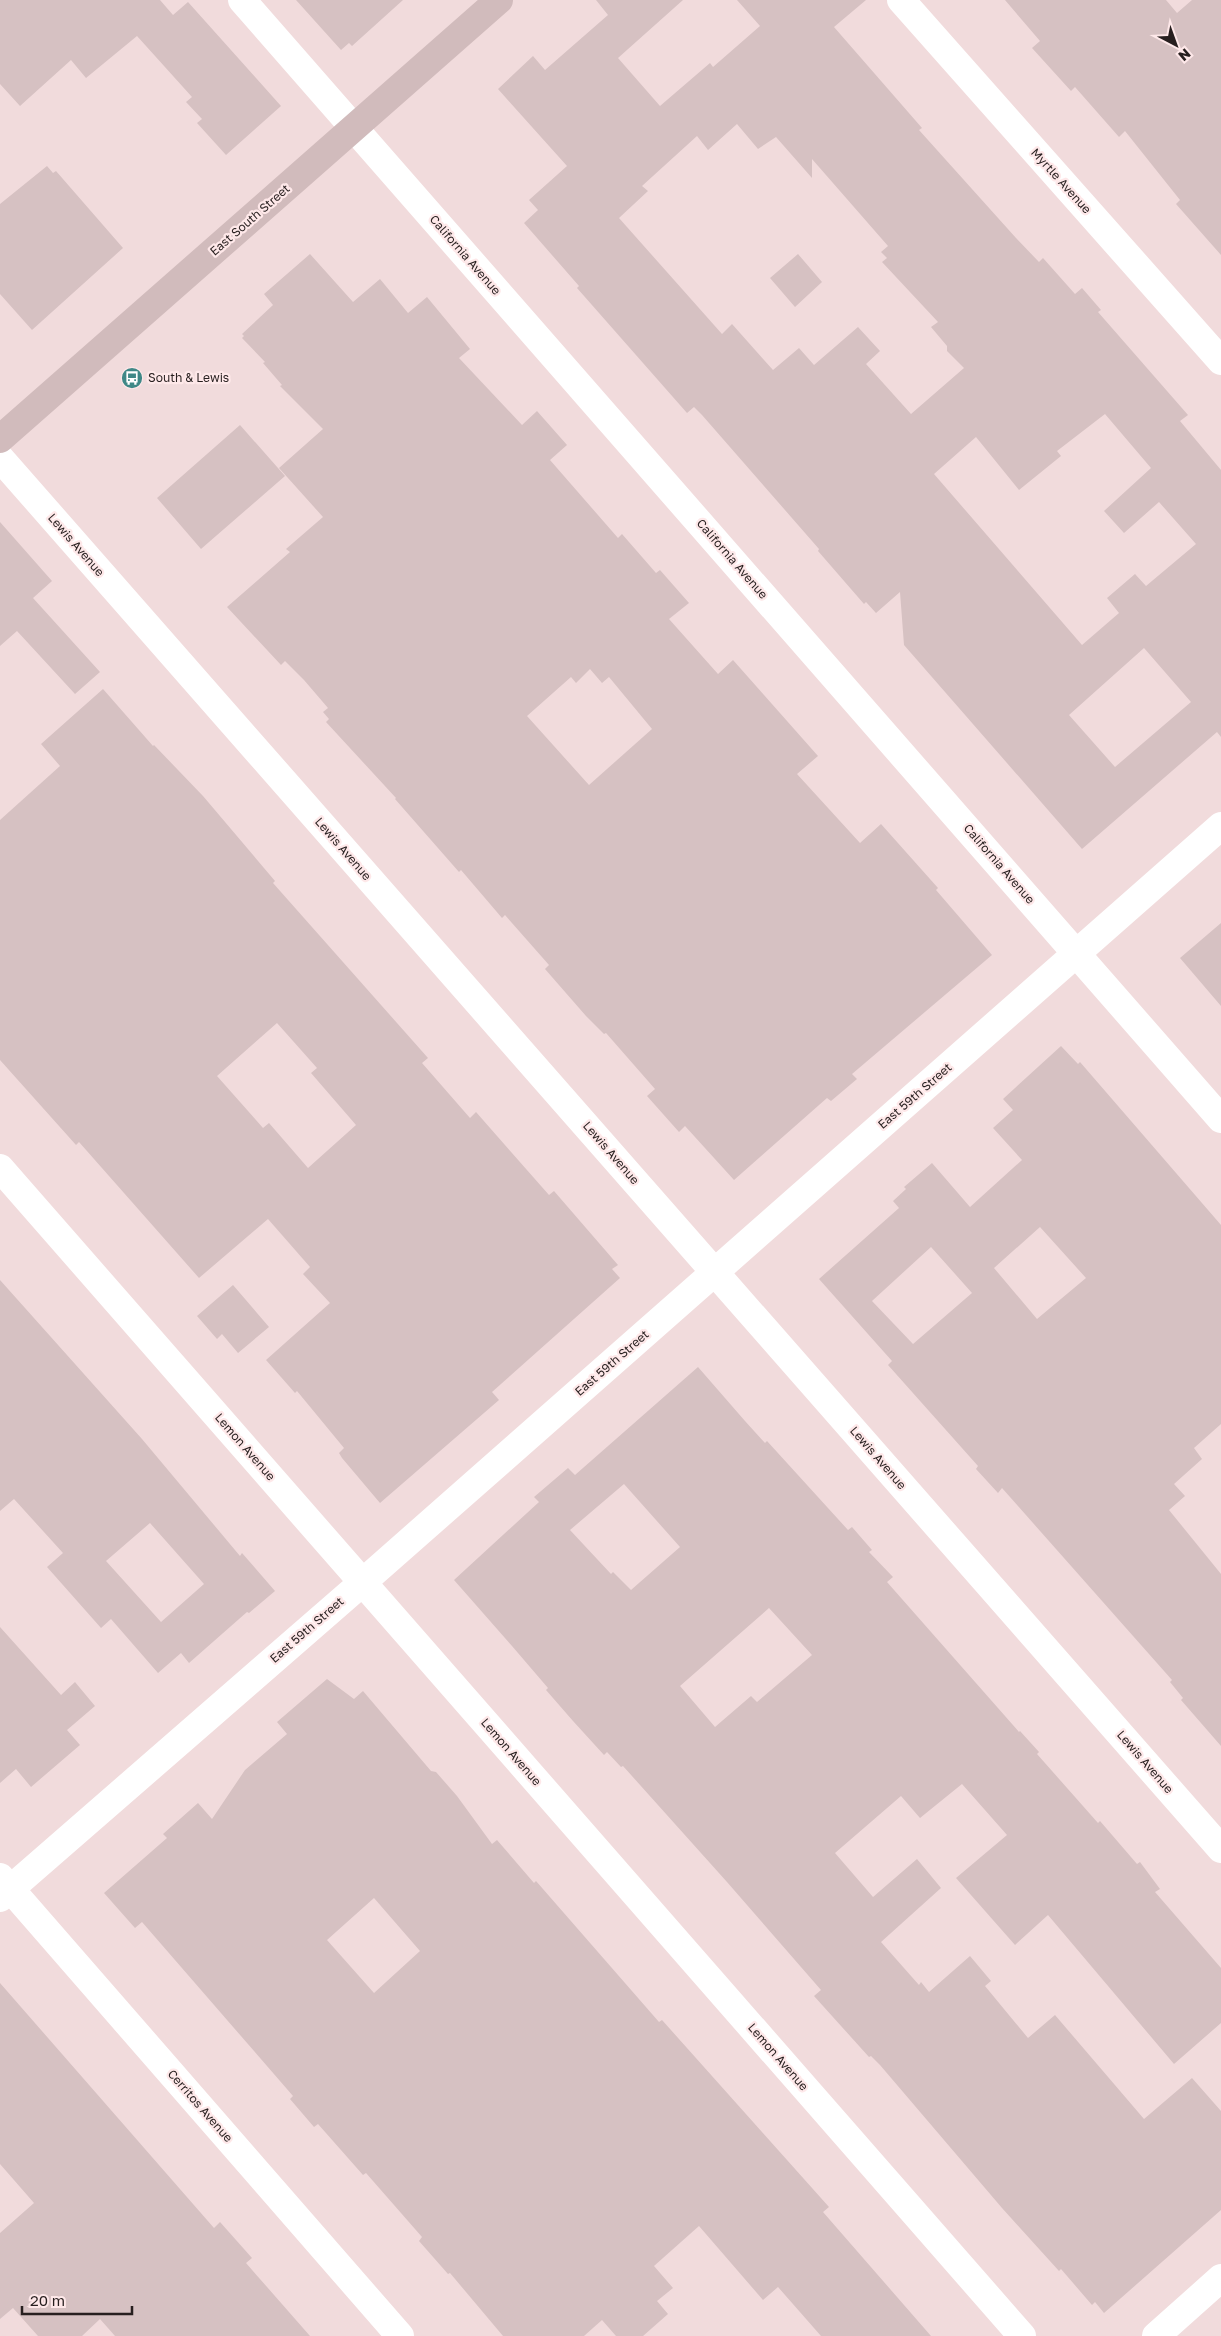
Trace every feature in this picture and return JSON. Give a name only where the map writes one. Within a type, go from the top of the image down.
[{"type":"main road","name":"East South Street","points":[[0,439],[499,0]]},
{"type":"street","name":"California Avenue","points":[[242,0],[1221,1119]]},
{"type":"street","name":"Myrtle Avenue","points":[[901,0],[1221,361]]},
{"type":"street","name":"Lewis Avenue","points":[[0,458],[1221,1849]]},
{"type":"street","name":"East 59th Street","points":[[4,1888],[363,1582],[1221,826]]},
{"type":"street","name":"Lemon Avenue","points":[[0,1168],[1022,2336]]},
{"type":"street","name":"Cerritos Avenue","points":[[4,1888],[400,2336]]},
{"type":"street","points":[[1156,2336],[1221,2278]]},
{"type":"building","points":[[0,0],[160,0],[173,15],[188,2],[281,106],[226,155],[197,123],[202,119],[186,102],[192,97],[137,36],[86,78],[71,60],[20,106],[0,84]]},
{"type":"building","points":[[296,0],[403,0],[352,46],[349,43],[341,50]]},
{"type":"building","points":[[596,0],[683,0],[618,58],[660,106],[710,63],[713,67],[760,26],[737,0],[866,0],[834,27],[922,128],[919,130],[1016,238],[1039,262],[1043,258],[1075,294],[1082,288],[1101,310],[1098,312],[1188,415],[1180,421],[1221,470],[1221,737],[1217,732],[1082,849],[904,645],[900,592],[876,613],[866,602],[864,604],[818,551],[819,549],[702,415],[694,407],[687,413],[577,288],[579,286],[524,223],[538,210],[529,200],[567,166],[498,89],[533,56],[545,70],[608,15]],"holes":[[[737,124],[758,149],[776,137],[812,178],[812,159],[888,246],[881,252],[887,258],[882,262],[938,322],[931,327],[947,346],[947,351],[964,368],[911,414],[866,364],[880,351],[858,327],[814,365],[799,348],[773,370],[732,324],[722,334],[619,218],[648,191],[642,186],[697,136],[708,150]],[[1105,414],[1151,468],[1104,511],[1124,533],[1159,502],[1196,544],[1146,586],[1135,574],[1107,598],[1119,613],[1082,645],[934,474],[976,437],[1019,490],[1061,456],[1057,451]],[[1144,648],[1191,702],[1115,767],[1069,715]]]},
{"type":"building","points":[[1005,0],[1166,0],[1177,13],[1192,0],[1221,0],[1221,255],[1176,204],[1180,200],[1125,131],[1119,137],[1075,87],[1071,91],[1032,48],[1040,41]]},
{"type":"building","points":[[47,166],[53,173],[56,171],[123,248],[32,330],[0,294],[0,204]]},
{"type":"building","points":[[310,254],[353,302],[380,279],[408,313],[427,297],[470,349],[459,358],[522,425],[537,411],[567,445],[550,460],[618,538],[622,534],[656,573],[660,570],[689,603],[669,619],[718,674],[733,660],[818,756],[797,774],[860,843],[881,824],[938,888],[936,890],[992,955],[852,1074],[857,1079],[831,1101],[827,1098],[734,1180],[685,1126],[679,1132],[647,1096],[655,1089],[606,1033],[604,1034],[586,1016],[545,969],[549,965],[505,915],[502,918],[461,870],[459,872],[396,798],[326,722],[329,719],[323,712],[328,708],[304,680],[285,661],[281,665],[227,607],[290,552],[286,549],[323,517],[279,468],[323,429],[280,386],[282,385],[263,363],[265,362],[242,338],[244,336],[242,334],[273,305],[264,294]],"holes":[[[590,669],[602,683],[609,677],[652,729],[589,785],[527,716],[571,677],[576,683]]]},
{"type":"building","points":[[798,254],[822,282],[795,307],[770,278]]},
{"type":"building","points":[[240,425],[285,476],[201,549],[157,498]]},
{"type":"building","points":[[0,522],[52,581],[33,598],[100,672],[75,694],[17,631],[0,646]]},
{"type":"building","points":[[103,689],[153,746],[203,796],[275,881],[273,883],[428,1058],[422,1063],[470,1118],[476,1112],[549,1195],[554,1191],[618,1265],[612,1269],[620,1278],[492,1392],[499,1400],[380,1503],[342,1458],[339,1453],[344,1448],[297,1391],[295,1393],[266,1360],[330,1303],[303,1274],[310,1267],[268,1219],[199,1278],[79,1142],[76,1145],[0,1060],[0,820],[60,766],[41,744]],"holes":[[[277,1023],[317,1068],[311,1073],[356,1125],[308,1168],[269,1123],[263,1128],[217,1076]]]},
{"type":"building","points":[[1221,923],[1221,1006],[1180,958]]},
{"type":"building","points":[[1061,1046],[1078,1064],[1080,1062],[1221,1225],[1221,1424],[1194,1448],[1202,1459],[1174,1484],[1185,1496],[1169,1510],[1221,1574],[1221,1746],[1181,1700],[1183,1698],[1170,1682],[1172,1680],[1002,1488],[998,1493],[976,1469],[978,1466],[888,1365],[892,1361],[819,1279],[899,1208],[893,1201],[906,1189],[904,1187],[932,1163],[970,1207],[1022,1160],[993,1128],[1013,1110],[1003,1099]],"holes":[[[1040,1227],[1086,1278],[1037,1319],[994,1268]],[[931,1247],[972,1293],[913,1344],[872,1301]]]},
{"type":"building","points":[[0,1280],[142,1439],[240,1556],[242,1553],[275,1591],[249,1613],[247,1612],[189,1663],[181,1653],[158,1673],[111,1619],[101,1628],[47,1567],[63,1553],[14,1499],[0,1511]],"holes":[[[150,1523],[204,1584],[161,1622],[106,1561]]]},
{"type":"building","points":[[233,1285],[269,1327],[238,1353],[222,1334],[217,1339],[197,1316]]},
{"type":"building","points":[[698,1367],[765,1443],[767,1441],[848,1530],[852,1527],[872,1550],[869,1552],[893,1577],[887,1582],[1019,1732],[1039,1752],[1037,1754],[1098,1823],[1100,1821],[1137,1864],[1140,1862],[1160,1889],[1155,1892],[1221,1968],[1221,2023],[1174,2064],[1048,1915],[1015,1945],[956,1878],[1007,1835],[962,1784],[920,1818],[901,1796],[835,1853],[873,1897],[917,1859],[941,1888],[881,1942],[919,1985],[921,1982],[929,1992],[970,1956],[991,1981],[985,1986],[1028,2038],[1055,2015],[1144,2119],[1192,2078],[1221,2111],[1221,2210],[1104,2313],[1095,2302],[1092,2305],[1061,2269],[1059,2271],[1002,2208],[880,2065],[871,2056],[869,2057],[814,1996],[821,1990],[623,1766],[621,1767],[607,1752],[604,1755],[573,1721],[546,1690],[548,1688],[454,1580],[539,1502],[534,1497],[568,1468],[575,1475]],"holes":[[[624,1484],[680,1547],[631,1590],[613,1572],[611,1574],[570,1530]],[[769,1608],[812,1655],[757,1702],[751,1696],[715,1727],[680,1686]]]},
{"type":"building","points":[[0,1627],[61,1695],[75,1682],[95,1706],[67,1730],[80,1745],[31,1787],[16,1769],[0,1783]]},
{"type":"building","points":[[327,1679],[354,1699],[363,1691],[431,1771],[436,1772],[457,1796],[492,1844],[497,1840],[534,1883],[536,1881],[659,2022],[662,2020],[829,2207],[823,2212],[931,2336],[821,2336],[778,2287],[763,2300],[699,2226],[654,2266],[673,2288],[657,2301],[668,2314],[643,2336],[616,2336],[602,2320],[584,2336],[503,2336],[450,2273],[448,2274],[419,2241],[422,2237],[366,2173],[363,2175],[318,2124],[314,2127],[290,2099],[293,2096],[142,1922],[135,1928],[104,1893],[167,1838],[163,1834],[198,1803],[212,1819],[245,1770],[287,1734],[277,1722]],"holes":[[[374,1898],[420,1951],[374,1993],[327,1940]]]},
{"type":"building","points":[[0,1983],[214,2228],[220,2222],[252,2258],[246,2263],[310,2336],[115,2336],[100,2319],[82,2336],[38,2336],[13,2308],[0,2319],[0,2233],[34,2203],[0,2164]]},
{"type":"place","name":"South & Lewis","points":[[132,378]]}]
